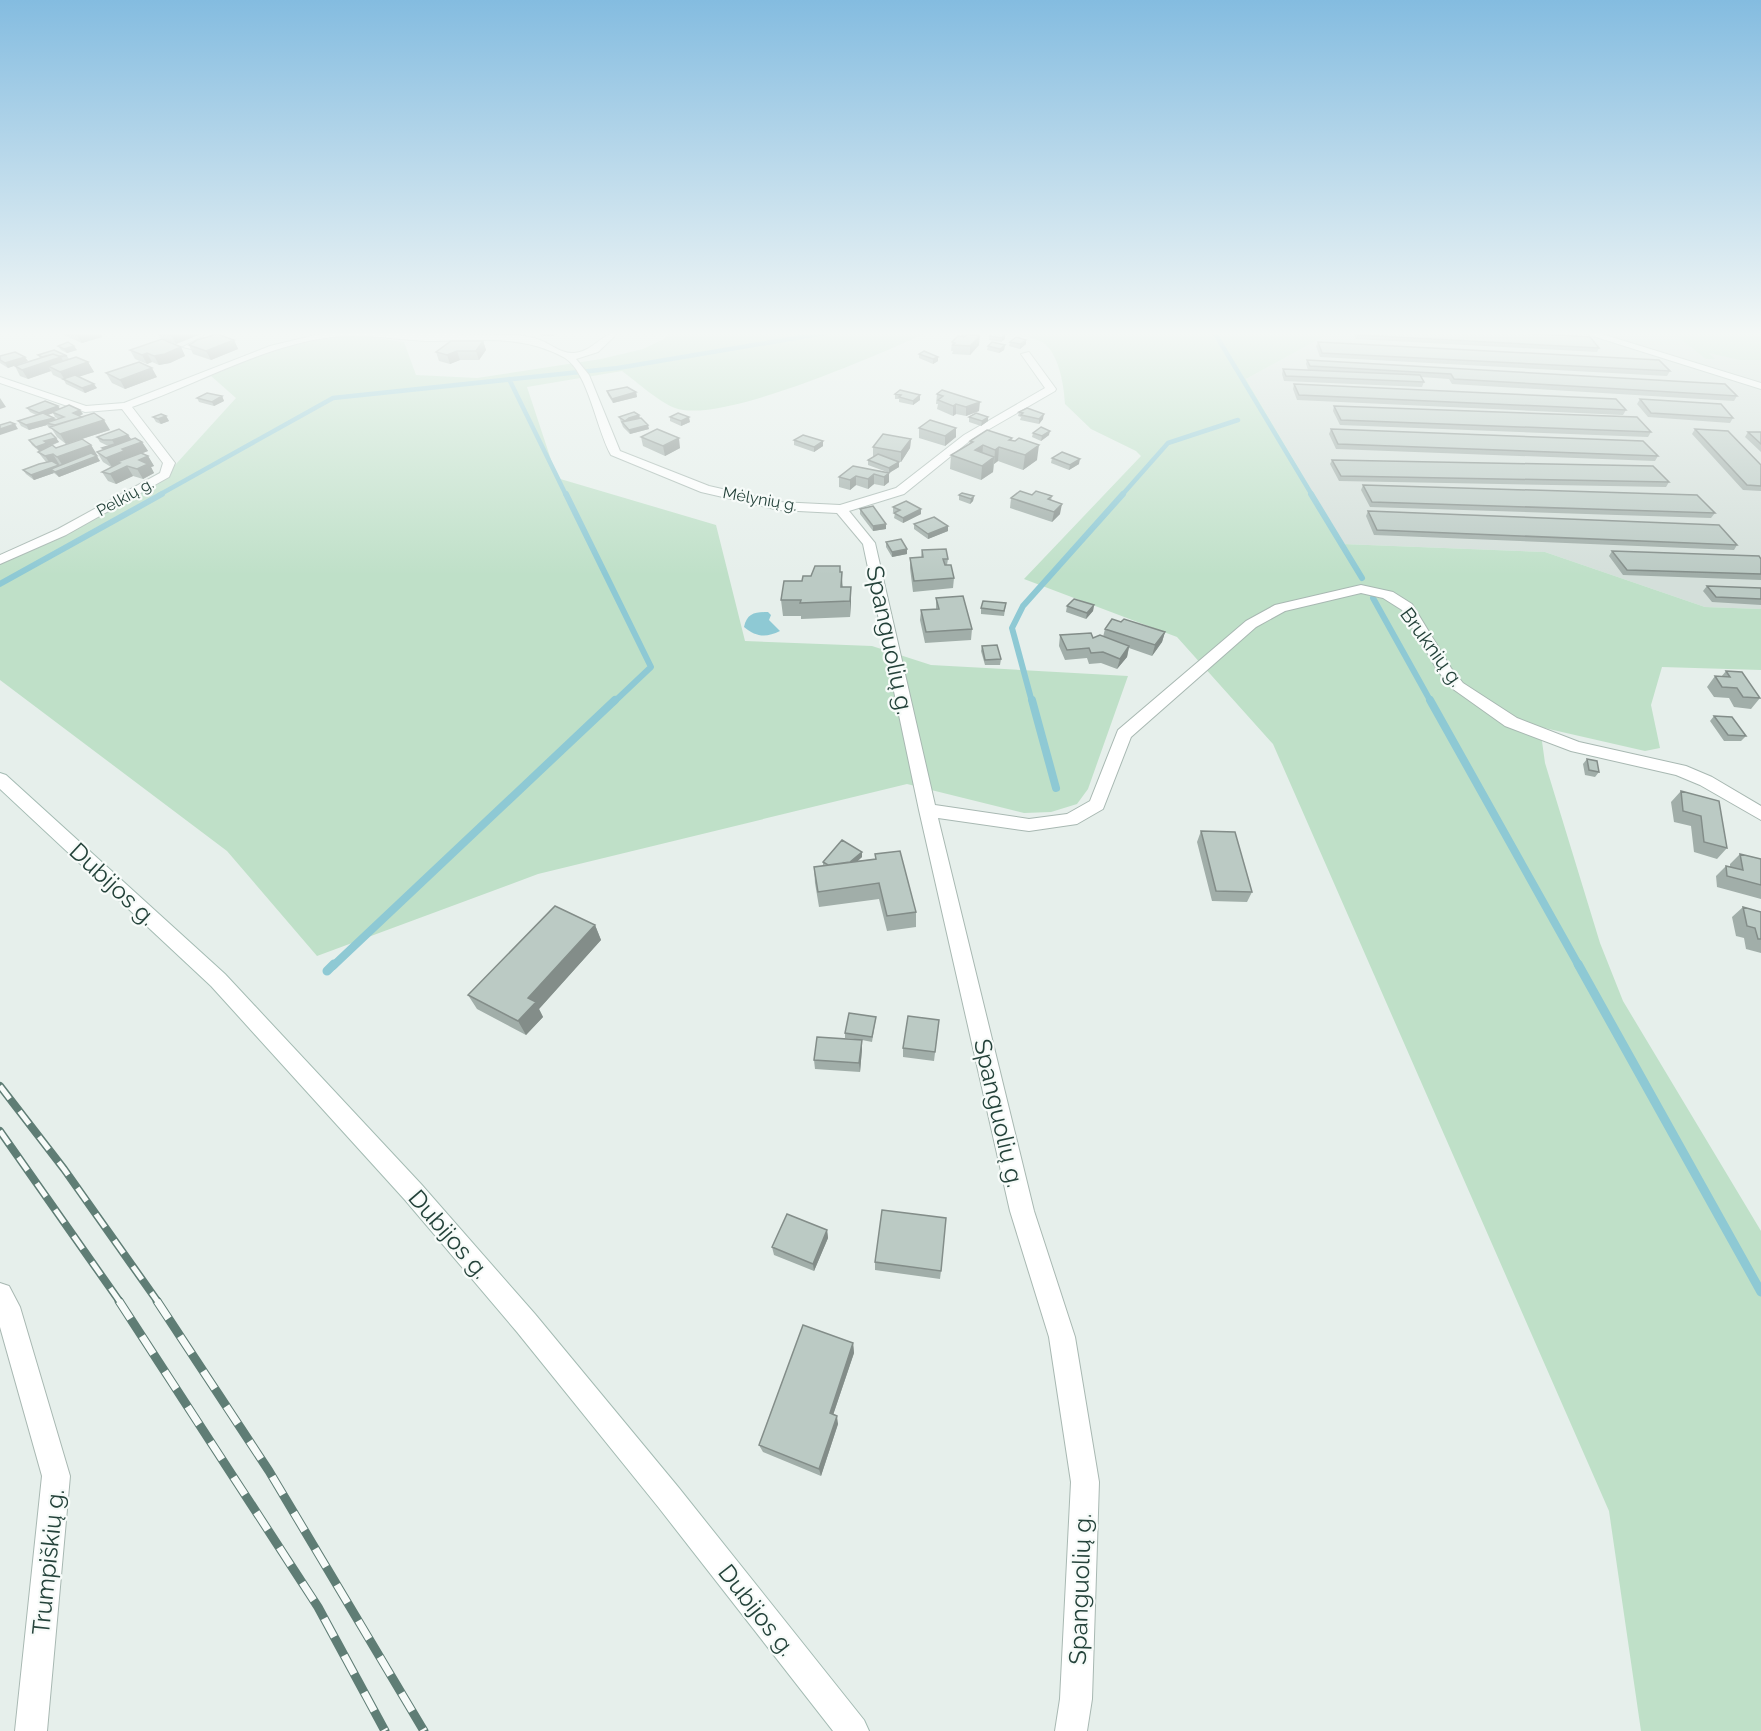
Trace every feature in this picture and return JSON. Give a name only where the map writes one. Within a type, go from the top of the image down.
[{"type":"street","name":"Pelkių g.","points":[[0,560],[62,532],[165,475],[169,463],[130,413]]},
{"type":"street","name":"Mėlynių g.","points":[[599,413],[615,453],[705,489],[779,506],[841,509],[900,491],[968,437],[1010,413]]},
{"type":"street","name":"Spanguolių g.","points":[[841,509],[869,543],[928,810],[1022,1211],[1062,1337],[1085,1482],[1076,1699],[1071,1731]]},
{"type":"street","name":"Bruknių g.","points":[[928,810],[1029,825],[1071,820],[1097,805],[1124,734],[1251,624],[1280,609],[1361,590],[1388,595],[1407,607],[1445,671],[1458,686],[1482,705],[1511,722],[1577,747],[1680,770],[1706,781],[1761,814]]},
{"type":"street","name":"Dubijos g.","points":[[0,779],[218,980],[413,1191],[526,1323],[669,1498],[853,1731]]},
{"type":"street","name":"Trumpiškių g.","points":[[0,1294],[7,1307],[56,1476],[31,1731]]},
{"type":"shaded area","points":[[1266,413],[1761,413],[1761,609],[1705,607],[1545,552],[1343,544]]},
{"type":"green space","points":[[223,413],[535,413],[557,478],[716,525],[745,641],[872,646],[931,665],[1128,676],[1088,789],[1077,804],[1051,812],[1024,813],[907,784],[538,874],[317,956],[227,851],[0,680],[0,564],[166,475]]},
{"type":"green space","points":[[1074,413],[1266,413],[1343,544],[1545,552],[1705,607],[1761,609],[1761,670],[1662,667],[1651,705],[1660,748],[1645,751],[1540,727],[1545,763],[1600,943],[1623,1001],[1761,1231],[1761,1731],[1641,1731],[1609,1511],[1273,744],[1177,637],[1024,579],[1141,456],[1136,451],[1091,429]]},
{"type":"water","points":[[768,612],[771,615],[769,620],[780,631],[770,635],[761,635],[744,627],[752,614]]},
{"type":"building","points":[[43,413],[54,418],[26,425],[18,421]]},
{"type":"building","points":[[54,413],[74,413],[82,417],[55,425],[46,423],[64,417]]},
{"type":"building","points":[[94,413],[104,420],[60,434],[50,427]]},
{"type":"building","points":[[632,413],[639,415],[625,421],[619,417]]},
{"type":"building","points":[[678,413],[689,417],[681,421],[670,417]]},
{"type":"building","points":[[976,413],[988,417],[982,421],[969,417]]},
{"type":"building","points":[[1023,413],[1044,414],[1039,419],[1021,415]]},
{"type":"building","points":[[1337,413],[1521,413],[1637,417],[1651,432],[1341,420]]},
{"type":"building","points":[[1651,413],[1729,413],[1733,418]]},
{"type":"building","points":[[161,414],[166,416],[158,419],[153,417]]},
{"type":"building","points":[[641,418],[648,425],[629,430],[622,422]]},
{"type":"building","points":[[930,420],[956,428],[945,436],[919,428]]},
{"type":"building","points":[[10,422],[15,424],[0,429],[0,425]]},
{"type":"building","points":[[1041,427],[1050,431],[1042,436],[1033,433]]},
{"type":"building","points":[[119,429],[128,435],[112,440],[97,437]]},
{"type":"building","points":[[657,429],[679,438],[663,446],[641,437]]},
{"type":"building","points":[[1331,429],[1643,441],[1658,456],[1338,444]]},
{"type":"building","points":[[1695,429],[1728,431],[1761,465],[1761,486],[1747,485]]},
{"type":"building","points":[[987,430],[1012,438],[1009,440],[1015,441],[1019,438],[1039,445],[1025,455],[999,447],[995,450],[983,445],[975,450],[994,457],[982,466],[951,455],[973,442],[970,441]]},
{"type":"building","points":[[1748,432],[1761,432],[1761,444]]},
{"type":"building","points":[[51,433],[56,438],[44,441],[47,443],[36,447],[29,440]]},
{"type":"building","points":[[883,434],[911,439],[901,452],[873,447]]},
{"type":"building","points":[[803,435],[823,441],[814,447],[794,440]]},
{"type":"building","points":[[135,438],[142,442],[106,458],[97,452]]},
{"type":"building","points":[[82,439],[91,445],[57,457],[53,454],[45,456],[38,452],[52,445],[56,448]]},
{"type":"building","points":[[1062,452],[1080,459],[1070,465],[1052,458]]},
{"type":"building","points":[[91,453],[97,456],[55,472],[51,469]]},
{"type":"building","points":[[141,453],[148,456],[139,460],[148,464],[137,469],[127,466],[110,474],[102,472],[120,463],[117,462]]},
{"type":"building","points":[[878,454],[899,462],[889,468],[868,460]]},
{"type":"building","points":[[1332,460],[1653,466],[1669,482],[1341,476]]},
{"type":"building","points":[[52,461],[59,465],[31,475],[23,470],[39,464]]},
{"type":"building","points":[[853,466],[889,473],[884,477],[874,474],[868,479],[856,476],[850,480],[839,477]]},
{"type":"building","points":[[1363,485],[1697,495],[1715,513],[1372,502]]},
{"type":"building","points":[[1020,491],[1032,495],[1036,491],[1052,496],[1048,499],[1062,504],[1054,512],[1011,498]]},
{"type":"building","points":[[962,493],[974,496],[971,499],[959,495]]},
{"type":"building","points":[[906,501],[921,509],[903,518],[894,513],[900,510],[893,507]]},
{"type":"building","points":[[873,506],[886,524],[873,526],[860,509]]},
{"type":"building","points":[[1368,511],[1719,525],[1737,545],[1377,530]]},
{"type":"building","points":[[934,517],[948,526],[928,534],[914,524]]},
{"type":"building","points":[[901,539],[907,549],[892,552],[886,542]]},
{"type":"building","points":[[946,549],[948,559],[943,559],[945,565],[951,565],[954,578],[914,581],[910,558],[923,557],[922,550]]},
{"type":"building","points":[[1612,551],[1759,556],[1761,574],[1627,570]]},
{"type":"building","points":[[815,566],[840,566],[841,587],[851,587],[850,601],[800,603],[801,600],[781,600],[784,581],[802,581],[803,576],[811,576]]},
{"type":"building","points":[[1707,586],[1761,588],[1761,599],[1716,597]]},
{"type":"building","points":[[963,596],[972,629],[926,632],[921,610],[939,609],[936,598]]},
{"type":"building","points":[[1074,599],[1094,605],[1087,613],[1067,606]]},
{"type":"building","points":[[983,601],[1006,603],[1004,611],[981,608]]},
{"type":"building","points":[[1112,619],[1121,622],[1124,619],[1165,632],[1155,645],[1105,629]]},
{"type":"building","points":[[1091,633],[1093,638],[1100,635],[1129,646],[1120,659],[1103,652],[1091,653],[1089,648],[1067,650],[1060,635]]},
{"type":"building","points":[[997,645],[1001,659],[985,660],[982,646]]},
{"type":"building","points":[[1726,671],[1742,672],[1760,698],[1743,697],[1737,688],[1722,687],[1715,676],[1730,677]]},
{"type":"building","points":[[1714,716],[1732,717],[1746,736],[1728,735]]},
{"type":"building","points":[[1587,759],[1597,761],[1599,772],[1589,770]]},
{"type":"building","points":[[1681,791],[1719,801],[1727,848],[1704,842],[1701,816],[1683,811]]},
{"type":"building","points":[[1201,831],[1235,832],[1252,892],[1216,891]]},
{"type":"building","points":[[842,840],[862,852],[850,862],[828,865],[823,862]]},
{"type":"building","points":[[900,851],[916,912],[887,916],[879,883],[818,892],[814,867],[876,859],[875,854]]},
{"type":"building","points":[[1740,854],[1761,859],[1761,885],[1727,876],[1726,866],[1743,870]]},
{"type":"building","points":[[555,906],[595,925],[528,998],[536,1002],[518,1021],[468,995]]},
{"type":"building","points":[[1743,907],[1761,912],[1761,939],[1758,939],[1755,928],[1747,926]]},
{"type":"building","points":[[849,1013],[876,1017],[872,1037],[845,1033]]},
{"type":"building","points":[[908,1016],[939,1020],[935,1052],[903,1048]]},
{"type":"building","points":[[817,1037],[862,1040],[859,1063],[814,1060]]},
{"type":"building","points":[[882,1210],[946,1218],[941,1271],[875,1262]]},
{"type":"building","points":[[787,1214],[827,1230],[813,1264],[772,1247]]},
{"type":"building","points":[[803,1325],[853,1343],[830,1413],[837,1416],[819,1469],[759,1445]]},
{"type":"waterway","points":[[159,495],[306,413]]},
{"type":"waterway","points":[[526,413],[566,495]]},
{"type":"waterway","points":[[1263,413],[1312,495]]},
{"type":"waterway","points":[[1122,495],[1168,443],[1238,420]]},
{"type":"waterway","points":[[0,584],[162,494]]},
{"type":"waterway","points":[[566,494],[651,667],[614,702]]},
{"type":"waterway","points":[[1032,702],[1012,628],[1023,606],[1123,494]]},
{"type":"waterway","points":[[1311,494],[1362,578]]},
{"type":"waterway","points":[[1373,598],[1431,702]]},
{"type":"waterway","points":[[333,966],[615,700]]},
{"type":"waterway","points":[[1032,700],[1056,788]]},
{"type":"waterway","points":[[1430,700],[1579,966]]},
{"type":"waterway","points":[[327,971],[334,964]]},
{"type":"waterway","points":[[1578,964],[1761,1292]]},
{"type":"railway","points":[[0,1086],[64,1169],[158,1302]]},
{"type":"railway","points":[[0,1131],[120,1302]]},
{"type":"railway","points":[[119,1301],[318,1607],[385,1731]]},
{"type":"railway","points":[[157,1301],[269,1471],[424,1731]]}]
